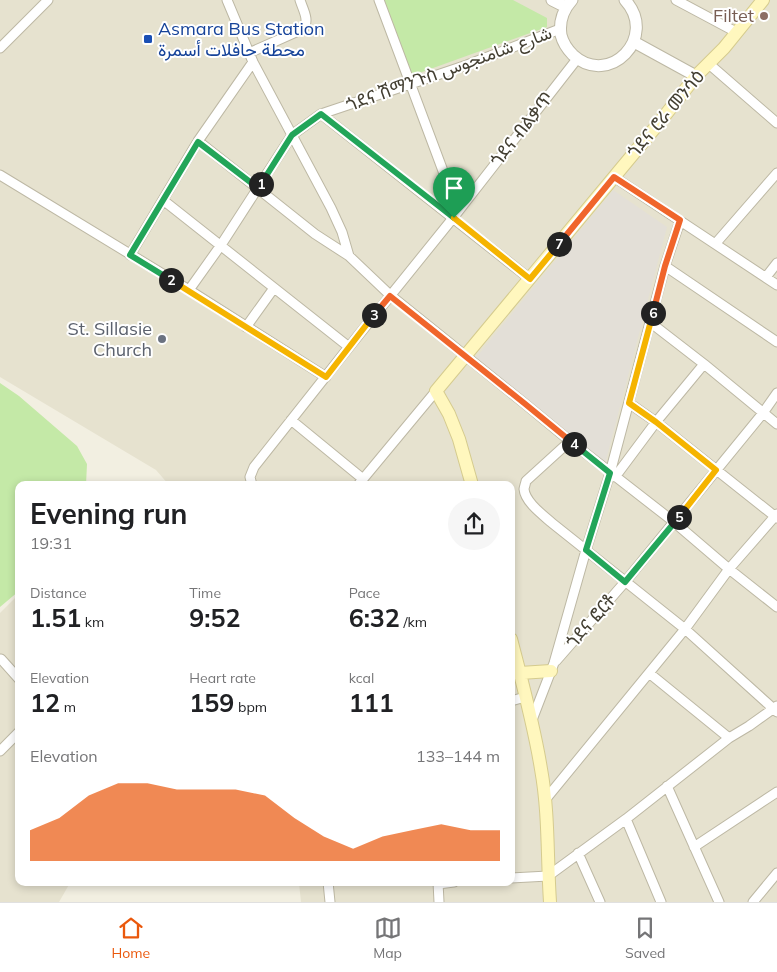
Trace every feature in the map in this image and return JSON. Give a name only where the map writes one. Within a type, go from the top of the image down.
[{"type":"main road","name":"ጎደና ሮራ መንሳዕ","points":[[436,391],[660,123],[696,76],[724,48],[763,0]]},
{"type":"main road","points":[[436,391],[449,414],[459,439],[471,481]]},
{"type":"main road","points":[[515,654],[532,720],[542,771],[550,902]]},
{"type":"main road","points":[[520,673],[553,667]]},
{"type":"street","points":[[0,48],[48,0]]},
{"type":"street","points":[[227,0],[251,58],[331,208],[342,232],[349,256]]},
{"type":"street","points":[[130,255],[251,58],[303,29],[306,25],[300,0]]},
{"type":"street","points":[[379,0],[456,214]]},
{"type":"street","points":[[552,0],[569,3],[562,17],[560,29],[568,51],[577,59],[587,64],[598,65],[609,64],[624,56],[634,42],[636,20],[626,0]]},
{"type":"street","points":[[676,0],[687,3],[736,32]]},
{"type":"street","name":"ጎደና ሽማንጉስ شارع شامنجوس","points":[[188,290],[222,245],[292,135],[321,114],[467,65],[560,29]]},
{"type":"street","points":[[634,42],[696,76]]},
{"type":"street","name":"ጎደና ብልቃጥ","points":[[251,481],[250,477],[254,467],[577,59]]},
{"type":"street","points":[[709,64],[777,123]]},
{"type":"street","points":[[321,114],[456,214],[530,279]]},
{"type":"street","points":[[198,142],[315,234],[349,256],[390,296],[674,522],[777,607]]},
{"type":"street","points":[[716,243],[777,173]]},
{"type":"street","points":[[0,175],[326,377]]},
{"type":"street","points":[[614,177],[777,285]]},
{"type":"street","points":[[163,200],[349,347]]},
{"type":"street","points":[[532,720],[553,667],[586,550],[613,475],[650,323],[665,266],[680,220]]},
{"type":"street","points":[[766,278],[777,263]]},
{"type":"street","points":[[665,266],[777,342]]},
{"type":"street","points":[[246,327],[274,288]]},
{"type":"street","points":[[650,323],[704,364],[777,424]]},
{"type":"street","points":[[613,475],[704,364]]},
{"type":"street","points":[[361,481],[436,391]]},
{"type":"street","name":"ጎደና ፎርቶ","points":[[553,667],[625,582],[763,413],[777,393]]},
{"type":"street","points":[[545,800],[685,629],[729,569],[776,516],[629,403]]},
{"type":"street","points":[[291,420],[359,481]]},
{"type":"street","points":[[515,878],[548,876],[626,819],[729,738],[776,709],[685,629],[533,506],[526,496],[524,489],[526,481],[570,441]]},
{"type":"street","points":[[1,660],[15,675]]},
{"type":"street","points":[[649,673],[729,738]]},
{"type":"street","points":[[515,699],[525,697]]},
{"type":"street","points":[[0,751],[15,736]]},
{"type":"street","points":[[667,786],[719,902]]},
{"type":"street","points":[[694,847],[777,792]]},
{"type":"street","points":[[626,819],[661,902]]},
{"type":"street","points":[[578,853],[600,902]]},
{"type":"street","points":[[753,902],[777,873]]},
{"type":"street","points":[[328,886],[330,902]]},
{"type":"street","points":[[438,886],[439,902]]},
{"type":"shaded area","points":[[0,0],[777,0],[777,902],[301,902],[299,886],[515,886],[515,481],[166,481],[156,470],[0,377]]},
{"type":"shaded area","points":[[613,190],[667,227],[605,464],[474,360]]},
{"type":"shaded area","points":[[15,598],[15,886],[68,886],[59,902],[0,902],[0,613]]},
{"type":"green space","points":[[384,0],[513,0],[547,18],[547,27],[411,76]]},
{"type":"green space","points":[[0,383],[19,396],[77,446],[87,464],[86,481],[15,481],[15,594],[0,607]]},
{"type":"place","name":"Filtet","points":[[764,16]]},
{"type":"place","name":"Asmara Bus Station محطة حافلات أسمرة","points":[[148,39]]},
{"type":"place","name":"St. Sillasie Church","points":[[162,339]]},
{"type":"route","points":[[321,114],[454,218],[530,279],[614,177],[680,220],[665,266],[629,403],[716,470],[625,582],[586,550],[610,473],[390,296],[326,377],[130,255],[198,142],[258,188],[292,135],[321,114]]}]
